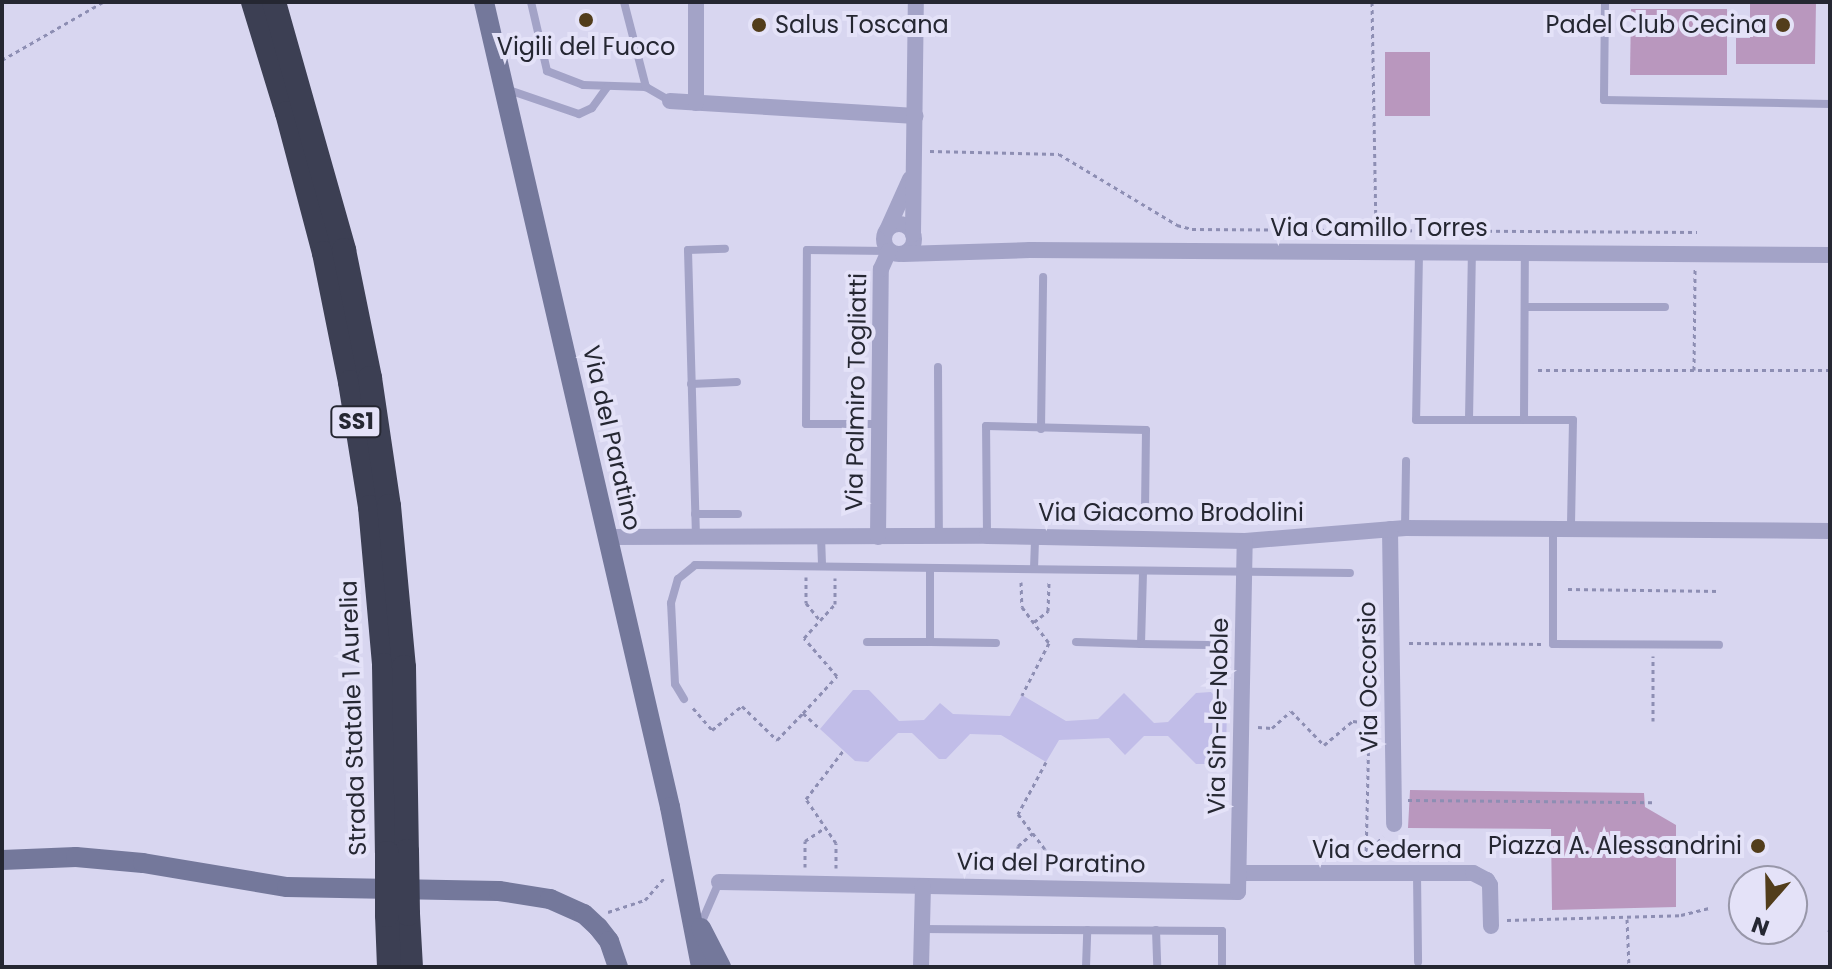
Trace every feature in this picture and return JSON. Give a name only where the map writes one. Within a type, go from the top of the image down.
[{"type":"highway","name":"Strada Statale 1 Aurelia","points":[[253,2],[287,113],[324,253],[367,491],[384,665],[397,852],[398,914],[389,967]]},
{"type":"highway","name":"Strada Statale 1 Aurelia","points":[[274,2],[344,250],[372,392],[389,506],[404,667],[397,852]]},
{"type":"highway","name":"Strada Statale 1 Aurelia","points":[[398,914],[411,967]]},
{"type":"main road","name":"Via del Paratino","points":[[484,2],[608,537],[685,887]]},
{"type":"main road","points":[[2,860],[76,857],[143,863],[316,889],[499,891],[550,899],[584,914],[609,941],[618,967]]},
{"type":"main road","points":[[685,887],[721,967]]},
{"type":"main road","points":[[685,887],[701,967]]},
{"type":"street","points":[[696,2],[696,103]]},
{"type":"street","points":[[914,237],[916,2]]},
{"type":"street","points":[[670,101],[916,116]]},
{"type":"street","points":[[914,171],[884,242],[896,252],[914,237]]},
{"type":"street","points":[[888,228],[902,224],[928,253]]},
{"type":"street","name":"Via Camillo Torres","points":[[896,252],[1030,250],[1830,255]]},
{"type":"street","name":"Via Palmiro Togliatti","points":[[878,537],[881,269],[896,252]]},
{"type":"street","name":"Via Giacomo Brodolini","points":[[608,537],[987,536],[1245,541],[1294,540],[1398,528],[1830,531]]},
{"type":"street","name":"Via Occorsio","points":[[1394,824],[1390,643],[1398,528]]},
{"type":"street","name":"Via Sin-le-Noble","points":[[1238,892],[1245,541]]},
{"type":"street","name":"Via Cederna","points":[[1239,873],[1473,873],[1487,880],[1491,923]]},
{"type":"street","name":"Via del Paratino","points":[[719,882],[1238,892]]},
{"type":"street","points":[[921,967],[923,886]]},
{"type":"lane","points":[[531,2],[547,71],[583,85],[646,87],[670,101]]},
{"type":"lane","points":[[624,2],[646,87]]},
{"type":"lane","points":[[1605,2],[1604,100],[1830,104]]},
{"type":"lane","points":[[504,89],[579,114],[592,108],[608,86]]},
{"type":"lane","points":[[696,537],[688,250],[725,249]]},
{"type":"lane","points":[[879,424],[806,424],[807,250],[896,252]]},
{"type":"lane","points":[[1419,252],[1416,420],[1573,420],[1571,528]]},
{"type":"lane","points":[[1469,420],[1472,252]]},
{"type":"lane","points":[[1524,420],[1527,370],[1525,252]]},
{"type":"lane","points":[[1041,429],[1043,277]]},
{"type":"lane","points":[[1526,307],[1665,307]]},
{"type":"lane","points":[[938,367],[939,536]]},
{"type":"lane","points":[[691,384],[737,382]]},
{"type":"lane","points":[[987,536],[986,426],[1146,430],[1145,516]]},
{"type":"lane","points":[[1398,528],[1406,461]]},
{"type":"lane","points":[[695,514],[738,514]]},
{"type":"lane","points":[[1553,528],[1553,644],[1719,645]]},
{"type":"lane","points":[[821,536],[822,566]]},
{"type":"lane","points":[[1034,569],[1035,537]]},
{"type":"lane","points":[[684,699],[675,684],[671,603],[678,579],[695,565],[1350,573]]},
{"type":"lane","points":[[930,568],[930,642]]},
{"type":"lane","points":[[1141,644],[1143,571]]},
{"type":"lane","points":[[867,642],[996,643]]},
{"type":"lane","points":[[1076,642],[1208,645]]},
{"type":"lane","points":[[1417,874],[1418,962]]},
{"type":"lane","points":[[700,926],[719,882]]},
{"type":"lane","points":[[922,929],[1222,931],[1222,967]]},
{"type":"lane","points":[[1086,967],[1087,930]]},
{"type":"lane","points":[[1156,930],[1157,967]]},
{"type":"path","points":[[2,60],[103,2]]},
{"type":"path","points":[[1372,2],[1376,229]]},
{"type":"path","points":[[915,151],[1059,154],[1185,228],[1697,232]]},
{"type":"path","points":[[1694,370],[1696,254]]},
{"type":"path","points":[[1527,370],[1830,370]]},
{"type":"path","points":[[806,565],[806,603],[820,620]]},
{"type":"path","points":[[684,699],[712,730],[742,706],[777,740],[837,676],[804,638],[835,604],[836,566]]},
{"type":"path","points":[[1020,569],[1022,607],[1049,643],[1022,695]]},
{"type":"path","points":[[1034,622],[1048,611],[1050,569]]},
{"type":"path","points":[[1568,589],[1720,591]]},
{"type":"path","points":[[1390,643],[1553,644]]},
{"type":"path","points":[[1653,721],[1654,645]]},
{"type":"path","points":[[1242,727],[1272,728],[1291,711],[1324,745],[1353,721],[1377,723],[1377,708]]},
{"type":"path","points":[[803,713],[820,729]]},
{"type":"path","points":[[1365,875],[1369,723]]},
{"type":"path","points":[[835,884],[836,843],[806,799],[843,751]]},
{"type":"path","points":[[1046,762],[1018,814],[1045,849],[1046,889]]},
{"type":"path","points":[[1393,799],[1653,802]]},
{"type":"path","points":[[1366,856],[1394,824]]},
{"type":"path","points":[[804,883],[805,841],[825,828]]},
{"type":"path","points":[[1018,888],[1018,846],[1033,833]]},
{"type":"path","points":[[584,914],[618,911],[645,900],[680,859]]},
{"type":"path","points":[[1491,923],[1681,915],[1710,908]]},
{"type":"path","points":[[1627,917],[1629,967]]},
{"type":"shaded area","name":"Padel Club Cecina","points":[[1750,2],[1816,2],[1815,64],[1736,64],[1736,38],[1750,38]]},
{"type":"shaded area","points":[[1631,9],[1727,9],[1727,75],[1630,75]]},
{"type":"shaded area","points":[[1385,52],[1430,52],[1430,116],[1385,116]]},
{"type":"shaded area","points":[[853,690],[869,690],[899,721],[924,720],[940,703],[953,714],[1010,716],[1022,695],[1066,721],[1098,719],[1124,693],[1154,723],[1168,722],[1196,693],[1211,692],[1227,710],[1226,749],[1209,764],[1196,764],[1168,736],[1144,736],[1125,755],[1109,738],[1059,740],[1046,762],[1001,735],[970,734],[946,759],[939,759],[912,733],[898,733],[868,762],[855,761],[820,729]]},
{"type":"shaded area","points":[[1410,790],[1644,793],[1645,807],[1676,825],[1676,907],[1552,910],[1551,829],[1408,828]]},
{"type":"place","name":"Vigili del Fuoco","points":[[586,20]]},
{"type":"place","name":"Salus Toscana","points":[[759,25]]},
{"type":"place","name":"Padel Club Cecina","points":[[1783,25]]},
{"type":"place","name":"Piazza A. Alessandrini","points":[[1758,846]]}]
